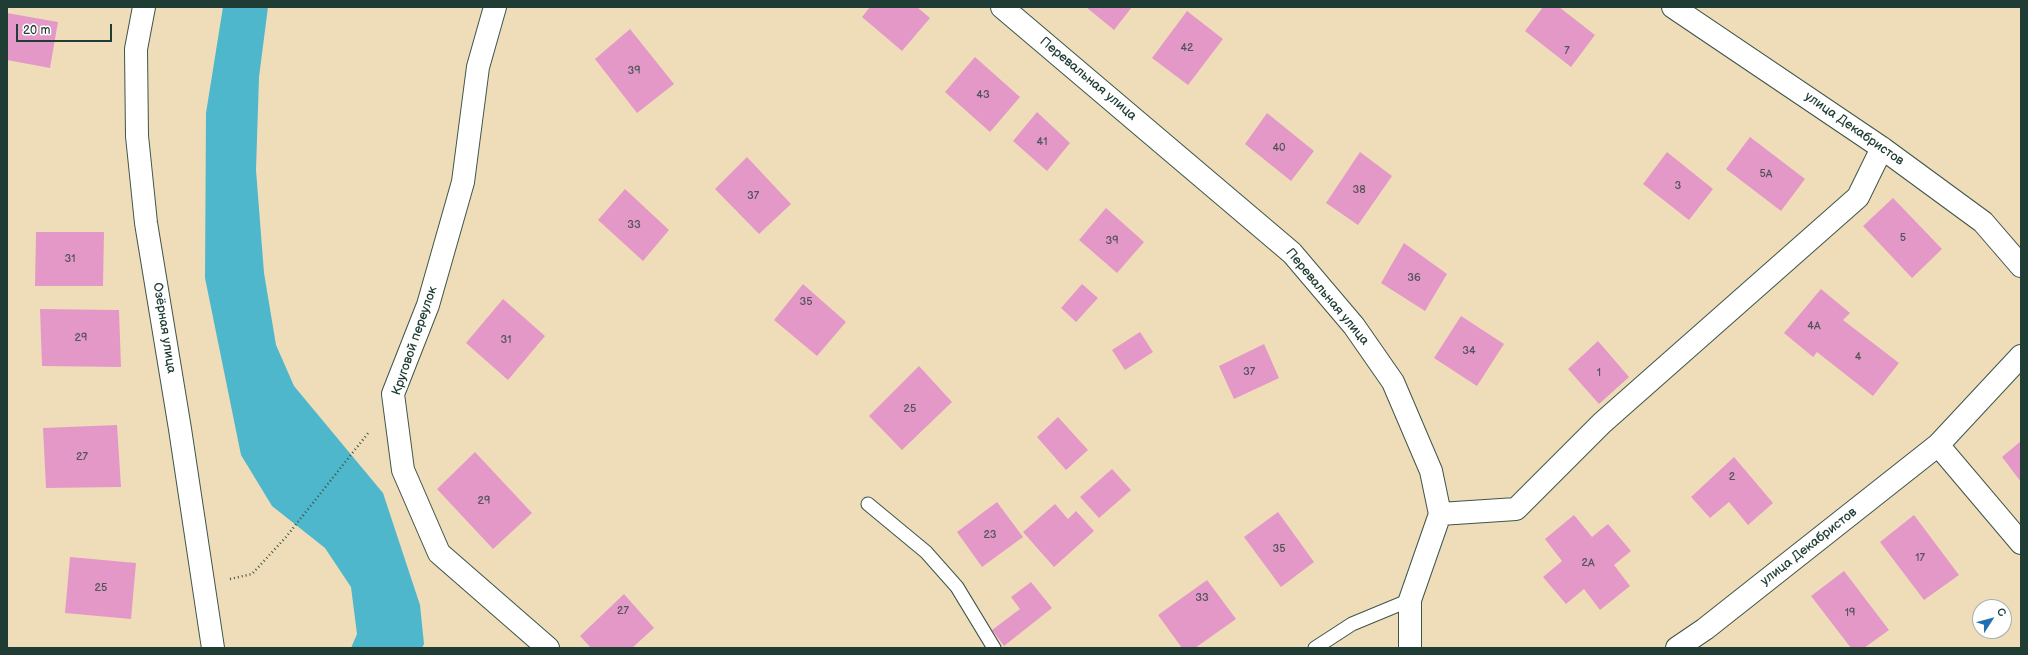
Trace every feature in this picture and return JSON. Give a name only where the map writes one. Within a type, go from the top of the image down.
[{"type":"street","name":"Озёрная улица","points":[[144,7],[136,49],[137,136],[146,222],[180,429],[212,648]]},
{"type":"street","name":"Круговой переулок","points":[[495,7],[478,67],[463,182],[428,304],[394,394],[403,470],[439,553],[548,648]]},
{"type":"street","name":"Перевальная улица","points":[[1002,7],[1292,252],[1354,326],[1392,382],[1431,471],[1440,514]]},
{"type":"street","name":"улица Декабристов","points":[[1674,7],[1882,148],[1983,222],[2021,266]]},
{"type":"street","points":[[1410,648],[1410,600],[1440,514],[1516,509],[1602,423],[1858,197],[1882,148]]},
{"type":"street","name":"улица Декабристов","points":[[1677,648],[1705,629],[1938,445],[2021,356]]},
{"type":"street","points":[[1938,445],[2021,543]]},
{"type":"lane","points":[[868,504],[926,552],[957,587],[994,648]]},
{"type":"lane","points":[[1315,648],[1352,624],[1410,600]]},
{"type":"path","points":[[204,585],[252,574],[286,537],[363,441]]},
{"type":"water","points":[[223,7],[268,7],[259,77],[256,170],[264,273],[276,345],[294,386],[383,493],[420,605],[424,644],[422,648],[351,648],[357,634],[351,587],[325,548],[272,506],[241,455],[205,278],[206,113]]},
{"type":"building","points":[[870,7],[917,7],[930,18],[902,51],[862,17]]},
{"type":"building","points":[[1086,7],[1132,7],[1114,30]]},
{"type":"building","points":[[1543,7],[1559,7],[1595,35],[1571,67],[1525,31]]},
{"type":"building","points":[[1187,11],[1223,39],[1188,85],[1152,58]]},
{"type":"building","points":[[7,13],[58,22],[50,68],[7,60]]},
{"type":"building","points":[[630,29],[674,84],[637,113],[595,59]]},
{"type":"building","points":[[975,57],[1020,97],[990,132],[945,92]]},
{"type":"building","points":[[1037,112],[1070,143],[1047,171],[1013,141]]},
{"type":"building","points":[[1267,113],[1314,151],[1291,181],[1245,144]]},
{"type":"building","points":[[1750,137],[1805,179],[1781,211],[1726,169]]},
{"type":"building","points":[[1360,152],[1392,176],[1358,225],[1326,203]]},
{"type":"building","points":[[1667,152],[1713,189],[1689,220],[1643,184]]},
{"type":"building","points":[[747,157],[791,204],[759,234],[715,189]]},
{"type":"building","points":[[625,189],[669,230],[643,261],[598,220]]},
{"type":"building","points":[[1893,198],[1942,249],[1912,278],[1863,226]]},
{"type":"building","points":[[1106,208],[1144,242],[1117,273],[1079,240]]},
{"type":"building","points":[[36,232],[104,232],[103,286],[35,286]]},
{"type":"building","points":[[1404,243],[1447,274],[1425,311],[1381,283]]},
{"type":"building","points":[[803,284],[846,322],[817,356],[774,320]]},
{"type":"building","points":[[1082,284],[1098,298],[1076,322],[1061,308]]},
{"type":"building","points":[[1821,289],[1850,313],[1843,320],[1899,363],[1873,396],[1817,352],[1813,357],[1784,333]]},
{"type":"building","points":[[503,299],[545,336],[508,380],[466,343]]},
{"type":"building","points":[[40,309],[119,310],[121,367],[42,366]]},
{"type":"building","points":[[1461,316],[1504,344],[1477,386],[1434,358]]},
{"type":"building","points":[[1140,332],[1153,352],[1125,370],[1112,350]]},
{"type":"building","points":[[1598,341],[1629,377],[1599,404],[1568,369]]},
{"type":"building","points":[[1264,344],[1279,378],[1234,399],[1219,366]]},
{"type":"building","points":[[919,366],[952,402],[902,450],[869,416]]},
{"type":"building","points":[[1058,417],[1088,450],[1066,470],[1037,437]]},
{"type":"building","points":[[117,425],[121,487],[46,488],[43,428]]},
{"type":"building","points":[[2021,441],[2021,482],[2002,457]]},
{"type":"building","points":[[475,452],[532,513],[493,549],[437,489]]},
{"type":"building","points":[[1734,457],[1773,503],[1748,525],[1729,502],[1710,518],[1691,497]]},
{"type":"building","points":[[1112,469],[1131,490],[1099,518],[1080,497]]},
{"type":"building","points":[[997,502],[1023,537],[982,567],[957,532]]},
{"type":"building","points":[[1055,504],[1068,519],[1076,511],[1094,531],[1054,567],[1023,532]]},
{"type":"building","points":[[1278,512],[1314,562],[1281,587],[1244,537]]},
{"type":"building","points":[[1574,515],[1592,537],[1608,524],[1631,551],[1614,565],[1630,586],[1600,610],[1584,589],[1566,604],[1543,577],[1562,561],[1545,539]]},
{"type":"building","points":[[1914,515],[1959,575],[1924,600],[1880,542]]},
{"type":"building","points":[[70,557],[136,563],[131,619],[65,613]]},
{"type":"building","points":[[1844,571],[1889,630],[1864,648],[1851,648],[1811,596]]},
{"type":"building","points":[[1207,580],[1236,619],[1195,648],[1182,648],[1158,615]]},
{"type":"building","points":[[1031,582],[1052,608],[1004,646],[992,630],[1020,609],[1011,597]]},
{"type":"building","points":[[624,594],[654,628],[632,648],[591,648],[580,636]]}]
